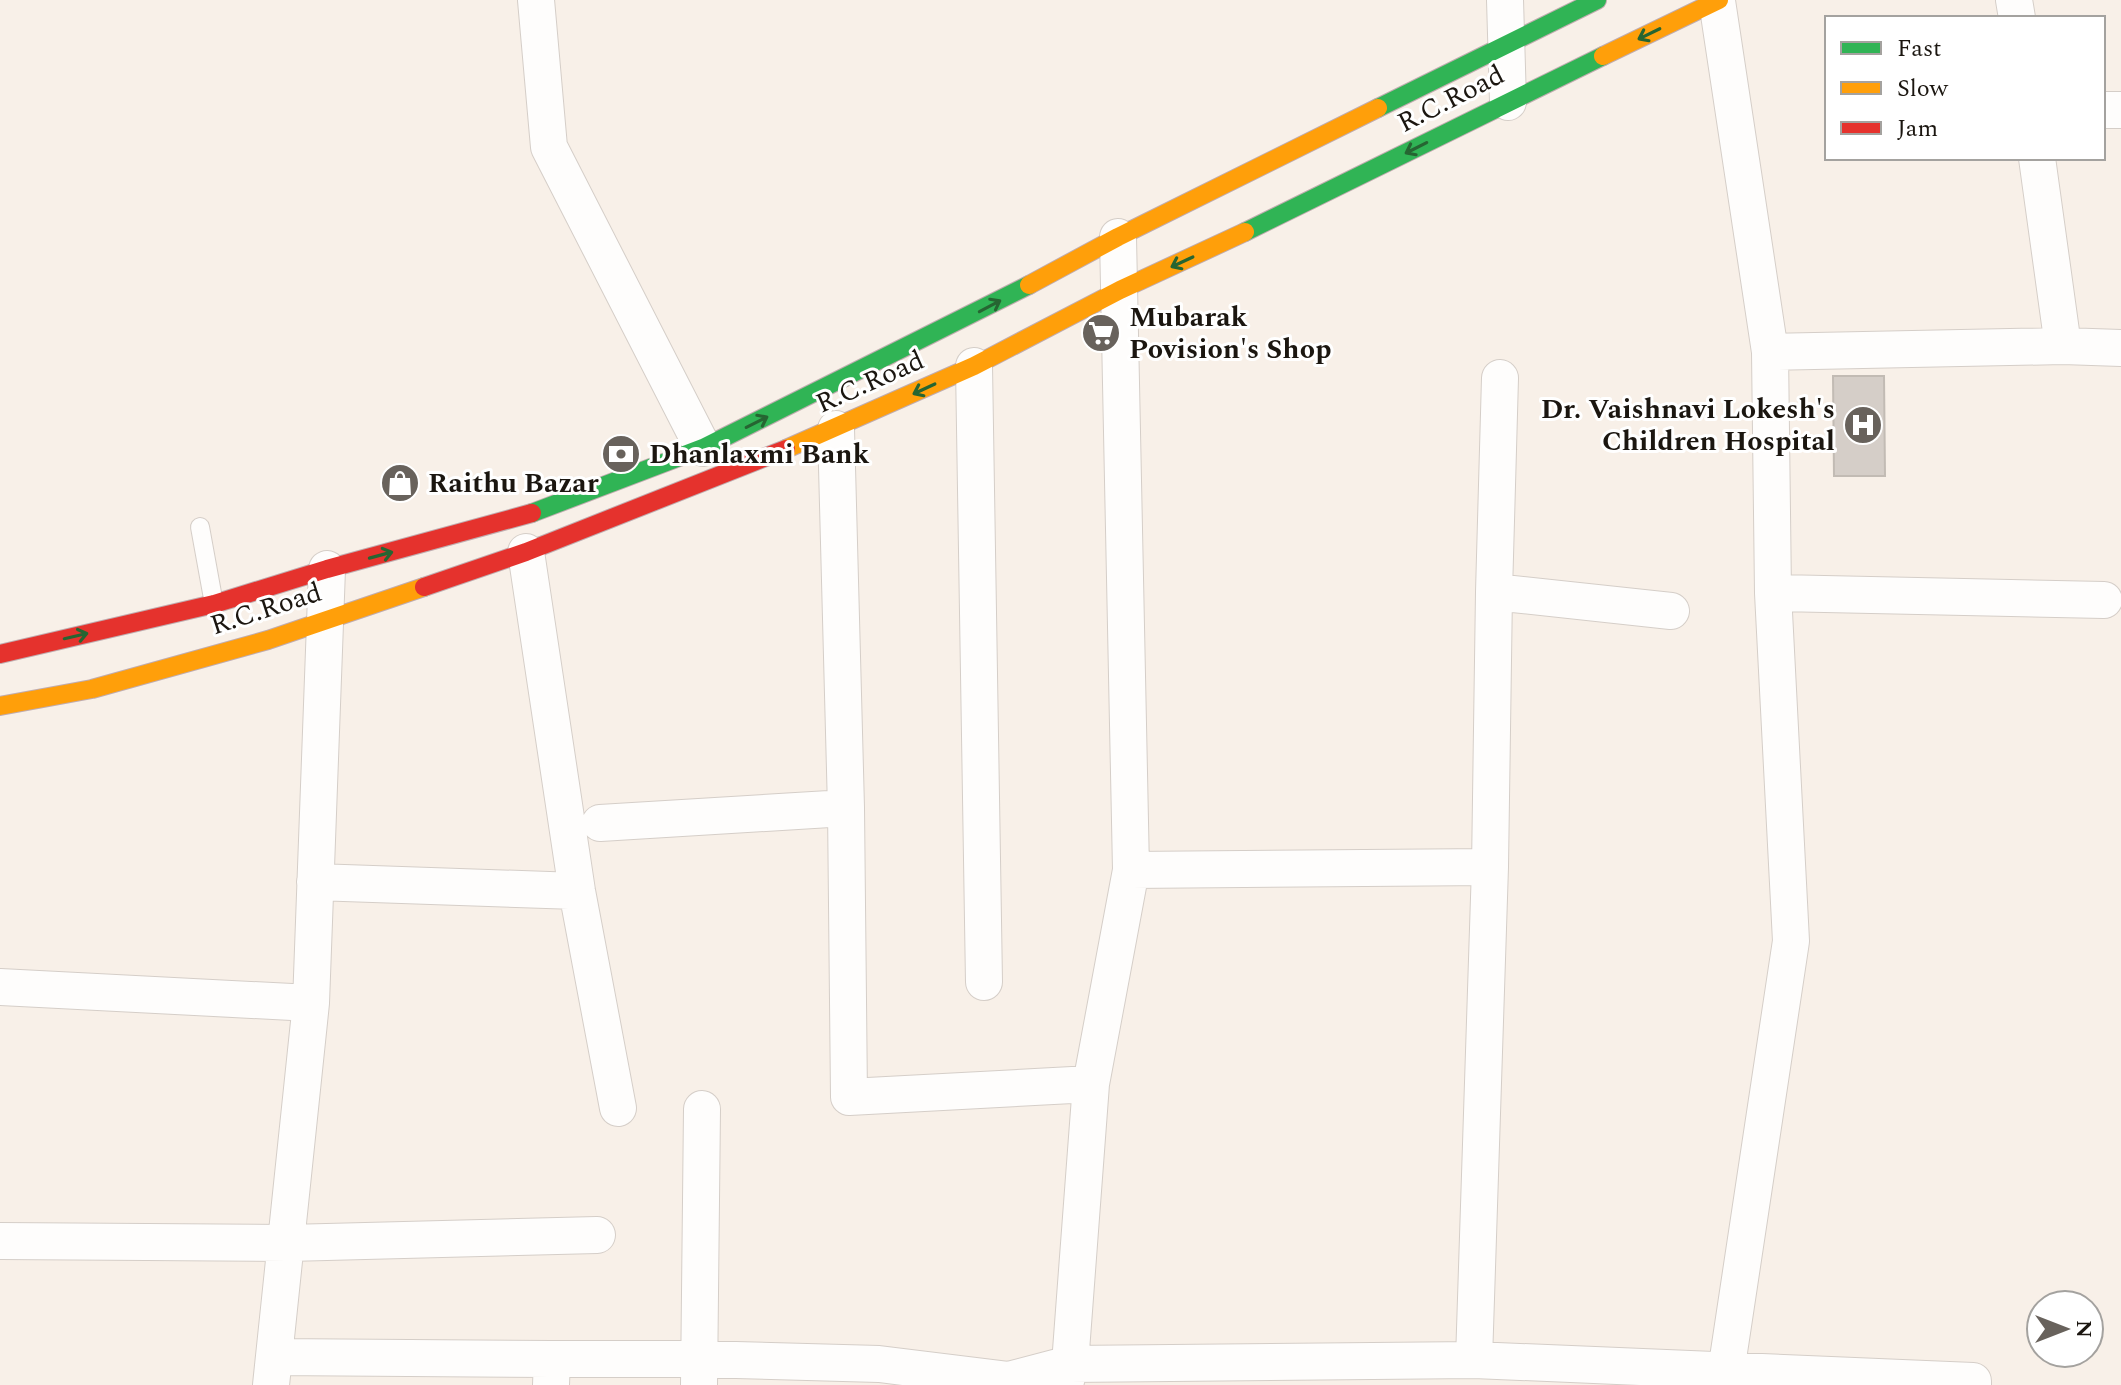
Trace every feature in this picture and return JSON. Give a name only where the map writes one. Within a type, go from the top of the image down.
[{"type":"main road","name":"R.C.Road","points":[[0,654],[214,604],[327,569],[520,517],[703,448],[835,380],[974,314],[1118,237],[1597,0]]},
{"type":"main road","name":"R.C.Road","points":[[0,706],[92,689],[268,640],[526,552],[836,429],[974,366],[1120,290],[1294,209],[1718,1]]},
{"type":"street","points":[[536,0],[549,147],[703,448]]},
{"type":"street","points":[[1505,0],[1508,102]]},
{"type":"street","points":[[1718,1],[1770,352],[1773,593],[1791,941],[1724,1378]]},
{"type":"street","points":[[2037,160],[2063,346]]},
{"type":"street","points":[[1068,1374],[1091,1084],[1131,870],[1118,237]]},
{"type":"street","points":[[1770,352],[2063,346],[2121,348]]},
{"type":"street","points":[[974,366],[984,982]]},
{"type":"street","points":[[1474,1360],[1490,867],[1500,378]]},
{"type":"street","points":[[836,429],[846,808],[849,1097],[1091,1084]]},
{"type":"street","points":[[526,552],[577,891],[618,1108]]},
{"type":"street","points":[[327,569],[311,1003],[273,1371],[699,1372],[879,1364],[1009,1380],[1068,1374],[1200,1374],[1474,1360],[1724,1378],[1973,1381],[1973,1385]]},
{"type":"street","points":[[1494,592],[1671,611]]},
{"type":"street","points":[[1773,593],[2104,600]]},
{"type":"street","points":[[600,823],[846,808]]},
{"type":"street","points":[[1131,870],[1490,867]]},
{"type":"street","points":[[315,882],[577,891]]},
{"type":"street","points":[[0,987],[311,1003]]},
{"type":"street","points":[[699,1372],[702,1109]]},
{"type":"street","points":[[0,1241],[288,1243],[597,1235]]},
{"type":"lane","points":[[200,527],[214,604]]},
{"type":"building","points":[[1833,376],[1884,376],[1885,476],[1834,476]]},
{"type":"traffic: fast","points":[[1378,108],[1597,0]]},
{"type":"traffic: fast","points":[[1245,232],[1603,56]]},
{"type":"traffic: fast","points":[[532,513],[703,448],[1029,285]]},
{"type":"traffic: slow","points":[[1603,56],[1719,0]]},
{"type":"traffic: slow","points":[[1029,285],[1118,237],[1378,108]]},
{"type":"traffic: slow","points":[[786,449],[974,366],[1120,290],[1245,232]]},
{"type":"traffic: slow","points":[[0,706],[92,689],[268,640],[424,587]]},
{"type":"traffic: jam","points":[[424,587],[526,552],[786,449]]},
{"type":"traffic: jam","points":[[0,654],[214,604],[327,569],[532,513]]},
{"type":"place","name":"Mubarak Povision's Shop","points":[[1101,333]]},
{"type":"place","name":"Dr. Vaishnavi Lokesh's Children Hospital","points":[[1863,425]]},
{"type":"place","name":"Dhanlaxmi Bank","points":[[621,454]]},
{"type":"place","name":"Raithu Bazar","points":[[400,483]]}]
